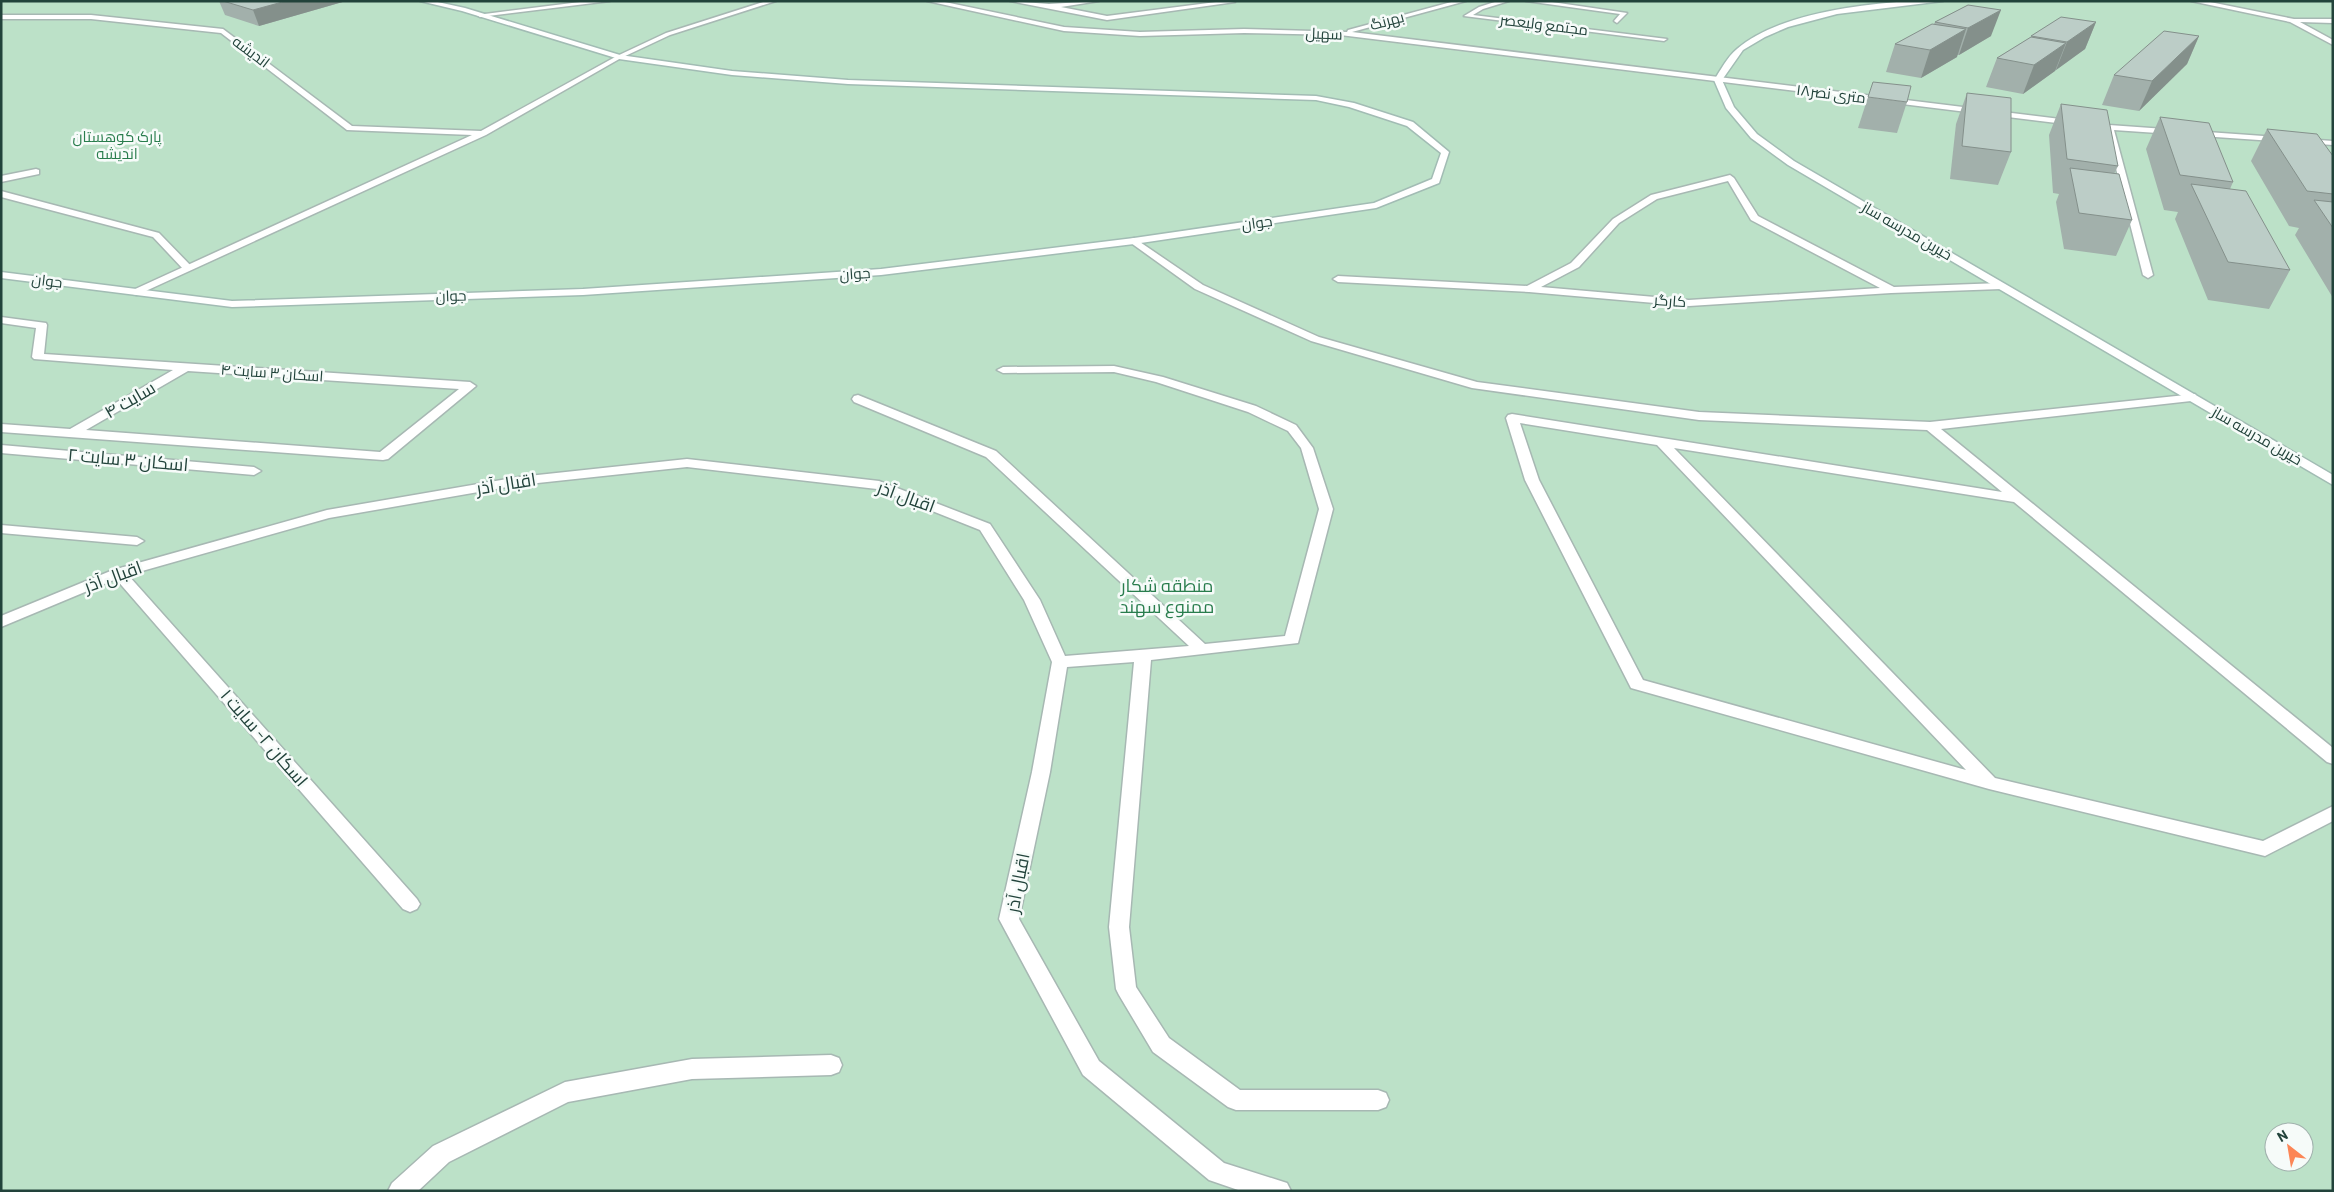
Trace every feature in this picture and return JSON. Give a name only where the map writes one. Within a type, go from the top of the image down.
[{"type":"street","name":"جوان","points":[[1,275],[232,304],[583,292],[881,272],[1134,241],[1376,205],[1436,181],[1445,152],[1410,124],[1350,105],[1316,98],[1259,94],[848,82],[732,73],[619,57],[480,15],[422,1]]},
{"type":"street","points":[[480,15],[607,1]]},
{"type":"street","points":[[137,292],[483,133],[619,57],[668,34],[773,1]]},
{"type":"street","name":"سهیل","points":[[930,1],[1064,29],[1140,34],[1244,32],[1340,34],[1458,46],[1567,62],[1718,80]]},
{"type":"street","points":[[1012,1],[1049,6],[1107,18],[1232,2]]},
{"type":"street","points":[[1049,6],[1096,1]]},
{"type":"street","name":"بهرنگ","points":[[1340,34],[1463,1]]},
{"type":"street","name":"مجتمع ولیعصر","points":[[1506,1],[1481,8],[1467,16],[1664,39]]},
{"type":"street","points":[[1529,1],[1624,13],[1616,20]]},
{"type":"street","points":[[1718,80],[1740,50],[1771,32],[1814,18],[1864,8],[1940,1]]},
{"type":"street","points":[[2194,1],[2292,20],[2333,21]]},
{"type":"street","name":"اندیشه","points":[[1,17],[91,16],[222,31],[350,128],[483,133]]},
{"type":"street","points":[[2292,20],[2333,43]]},
{"type":"street","name":"۱۸متری نصر","points":[[1718,80],[2109,128],[2333,143]]},
{"type":"street","name":"خیرین مدرسه ساز","points":[[1718,80],[1730,108],[1754,136],[1791,162],[2333,481]]},
{"type":"street","points":[[2109,128],[2148,275]]},
{"type":"street","points":[[1,179],[36,172]]},
{"type":"street","points":[[1529,289],[1576,265],[1616,221],[1654,197],[1730,178],[1754,218],[1891,290]]},
{"type":"street","points":[[1,194],[156,234],[188,268]]},
{"type":"street","points":[[1134,241],[1199,287],[1315,339],[1476,385],[1699,416],[1930,426],[2191,398]]},
{"type":"street","name":"کارگر","points":[[1338,279],[1529,289],[1689,303],[1891,290],[2001,286]]},
{"type":"street","name":"اسکان ۳ سایت ۴","points":[[1,320],[42,325],[38,357],[470,386],[383,456],[73,433]]},
{"type":"street","name":"سایت ۴","points":[[73,433],[186,367]]},
{"type":"street","points":[[1003,370],[1114,369],[1159,379],[1252,409],[1292,428],[1308,448],[1326,509],[1292,640],[1142,656],[1060,662]]},
{"type":"street","points":[[858,399],[991,454],[1201,649]]},
{"type":"street","points":[[2019,499],[1512,418],[1532,480],[1637,684],[1989,783],[2265,849],[2333,813]]},
{"type":"street","points":[[1930,426],[2333,758]]},
{"type":"street","points":[[1,428],[73,433]]},
{"type":"street","points":[[1662,443],[1989,783]]},
{"type":"street","name":"اسکان ۳ سایت ۲","points":[[1,449],[254,471]]},
{"type":"street","name":"اقبال آذر","points":[[1,622],[118,572],[327,514],[519,481],[688,463],[879,485],[985,527],[1032,600],[1060,662],[1041,772],[1009,919],[1091,1068],[1217,1172],[1279,1191]]},
{"type":"street","points":[[1,528],[137,541]]},
{"type":"street","name":"اسکان ۲- سایت ۱","points":[[118,572],[410,904]]},
{"type":"street","points":[[1142,656],[1118,927],[1126,989],[1160,1045],[1236,1100],[1378,1100]]},
{"type":"street","points":[[400,1191],[441,1154],[565,1092],[692,1069],[831,1065]]},
{"type":"green space","name":"منطقه شکار ممنوع سهند","points":[[1,1],[2333,1],[2333,1191],[1,1191]]},
{"type":"building","points":[[223,1],[286,1],[253,10]]},
{"type":"building","points":[[1968,5],[2001,10],[1968,28],[1935,22]]},
{"type":"building","points":[[2061,17],[2096,22],[2067,42],[2031,36]]},
{"type":"building","points":[[1932,24],[1966,29],[1930,50],[1895,44]]},
{"type":"building","points":[[2164,31],[2199,36],[2152,81],[2114,75]]},
{"type":"building","points":[[2031,37],[2066,43],[2034,65],[1997,58]]},
{"type":"building","points":[[1873,82],[1911,86],[1907,102],[1868,97]]},
{"type":"building","points":[[1967,93],[2011,98],[2011,152],[1962,146]]},
{"type":"building","points":[[2061,104],[2107,110],[2118,166],[2067,159]]},
{"type":"building","points":[[2160,117],[2209,123],[2233,182],[2180,175]]},
{"type":"building","points":[[2267,129],[2317,134],[2333,156],[2333,194],[2307,191]]},
{"type":"building","points":[[2070,168],[2119,174],[2132,220],[2079,213]]},
{"type":"building","points":[[2191,184],[2246,191],[2290,270],[2228,262]]},
{"type":"building","points":[[2314,200],[2333,202],[2333,228]]},
{"type":"park label","name":"پارک کوهستان اندیشه","points":[[117,146]]}]
